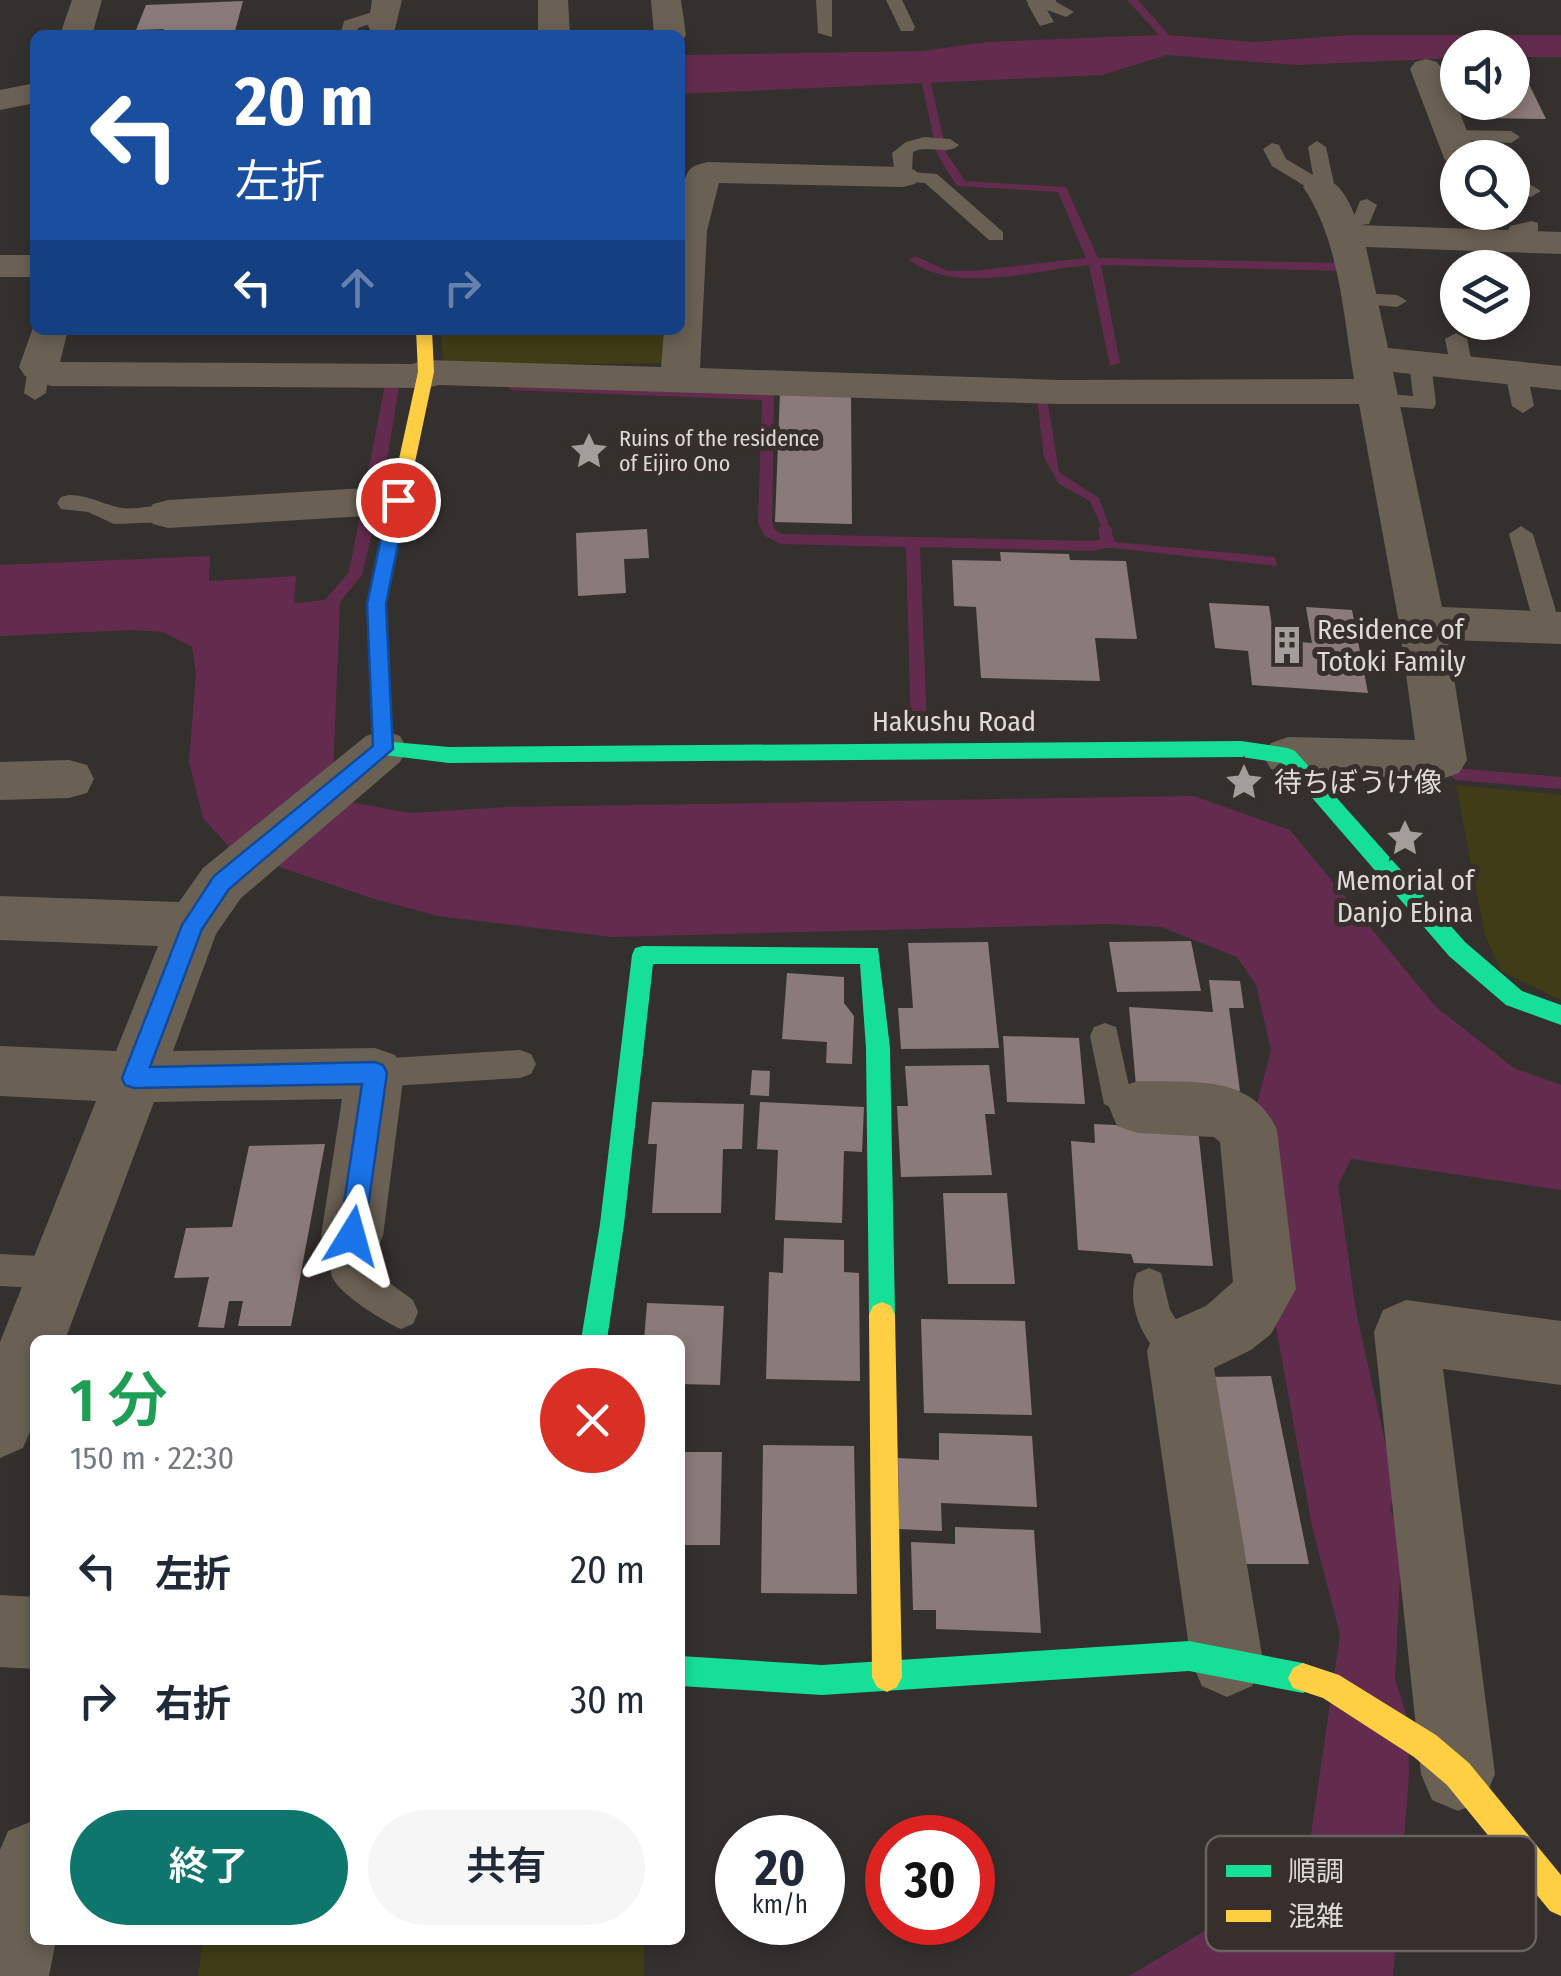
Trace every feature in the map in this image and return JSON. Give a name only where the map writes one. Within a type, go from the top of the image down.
[{"type":"street","points":[[78,30],[87,0]]},
{"type":"street","points":[[553,0],[554,30]]},
{"type":"street","points":[[666,0],[669,30]]},
{"type":"street","points":[[1426,69],[1455,140]]},
{"type":"street","points":[[0,100],[30,94]]},
{"type":"street","points":[[685,229],[700,204],[692,174],[903,177]]},
{"type":"street","points":[[1340,209],[1517,233]]},
{"type":"street","points":[[1288,756],[1442,760],[1376,295],[1340,209]]},
{"type":"street","points":[[0,266],[30,266]]},
{"type":"street","points":[[35,1335],[193,925],[222,882],[383,749],[376,604],[426,374],[424,335]]},
{"type":"street","points":[[680,378],[681,335]]},
{"type":"street","points":[[41,363],[51,374],[680,378],[1060,392],[1390,379],[1459,353],[1520,390],[1561,378]]},
{"type":"street","points":[[168,514],[398,500]]},
{"type":"street","points":[[1422,624],[1554,628]]},
{"type":"street","name":"Hakushu Road","points":[[383,749],[449,755],[1241,750],[1288,756]]},
{"type":"street","points":[[1288,756],[1458,949],[1514,998],[1561,1015]]},
{"type":"street","points":[[0,780],[69,779]]},
{"type":"street","points":[[0,918],[193,925]]},
{"type":"street","points":[[595,1335],[612,1224],[643,955],[870,955],[878,1048],[886,1677]]},
{"type":"street","points":[[0,1071],[134,1078],[375,1073],[352,1236]]},
{"type":"street","points":[[1138,1107],[1226,1111],[1248,1130],[1265,1289],[1256,1307],[1230,1330],[1179,1350],[1227,1661]]},
{"type":"street","points":[[1441,1760],[1406,1332],[1561,1353]]},
{"type":"street","points":[[0,1425],[30,1348]]},
{"type":"street","points":[[0,1631],[30,1633]]},
{"type":"street","points":[[685,1672],[822,1680],[1189,1656],[1227,1661],[1329,1686],[1441,1760],[1506,1836]]},
{"type":"street","points":[[1536,1871],[1561,1900]]},
{"type":"street","points":[[10,1976],[30,1882]]},
{"type":"lane","points":[[824,0],[826,33]]},
{"type":"lane","points":[[894,0],[907,27]]},
{"type":"lane","points":[[349,30],[350,25],[384,18]]},
{"type":"lane","points":[[1493,140],[1511,137]]},
{"type":"lane","points":[[942,144],[909,146],[902,153],[903,177],[930,178],[996,236]]},
{"type":"lane","points":[[1317,148],[1340,209]]},
{"type":"lane","points":[[1272,149],[1279,162],[1340,209]]},
{"type":"lane","points":[[69,504],[92,504],[114,516],[168,514]]},
{"type":"lane","points":[[1521,534],[1554,628]]},
{"type":"lane","points":[[1105,1036],[1115,1094],[1138,1107]]},
{"type":"lane","points":[[375,1073],[520,1064]]},
{"type":"lane","points":[[352,1236],[348,1274],[401,1312]]},
{"type":"lane","points":[[0,1270],[59,1273]]},
{"type":"lane","points":[[1149,1285],[1154,1317],[1179,1350]]},
{"type":"shaded area","points":[[1127,0],[1138,0],[1169,35],[1253,42],[1353,35],[1440,35],[1440,59],[1296,65],[1167,55],[1102,75],[685,94],[685,55],[922,51],[987,42],[1159,35]]},
{"type":"shaded area","points":[[1530,35],[1561,35],[1561,57],[1530,57]]},
{"type":"shaded area","points":[[441,335],[664,335],[662,363],[444,365]]},
{"type":"shaded area","points":[[400,381],[381,496],[362,575],[340,602],[333,774],[327,825],[350,802],[410,813],[506,807],[1194,796],[1290,830],[1436,1007],[1514,1068],[1561,1085],[1561,1190],[1351,1159],[1338,1185],[1356,1311],[1395,1487],[1390,1510],[1402,1534],[1395,1679],[1408,1720],[1404,1836],[1311,1836],[1340,1635],[1312,1526],[1272,1304],[1251,1127],[1271,1050],[1256,985],[1237,957],[1161,927],[1110,924],[612,937],[438,916],[371,898],[233,851],[203,818],[189,762],[196,673],[192,647],[163,632],[133,630],[0,636],[0,565],[210,556],[209,581],[296,576],[294,603],[325,600],[349,572],[385,384]]},
{"type":"shaded area","points":[[1047,398],[1059,472],[1099,498],[1115,542],[1275,557],[1277,566],[1103,547],[1102,528],[1090,501],[1059,484],[1044,457],[1037,399]]},
{"type":"shaded area","points":[[1456,785],[1561,795],[1561,1000],[1501,971],[1485,935]]},
{"type":"shaded area","points":[[1206,1930],[1206,1951],[1395,1951],[1393,1976],[1129,1976]]},
{"type":"shaded area","points":[[202,1945],[644,1945],[644,1976],[198,1976]]},
{"type":"building","points":[[243,1],[235,30],[136,30],[146,5]]},
{"type":"building","points":[[1530,86],[1546,119],[1530,119]]},
{"type":"building","points":[[780,392],[851,393],[852,524],[775,522]]},
{"type":"building","points":[[647,529],[649,558],[624,559],[626,593],[578,596],[576,533]]},
{"type":"building","points":[[1000,552],[1126,561],[1137,639],[1095,638],[1100,681],[981,678],[976,607],[954,606],[952,560],[1001,561]]},
{"type":"building","name":"Residence of Totoki Family","points":[[1209,603],[1269,606],[1274,640],[1312,643],[1306,607],[1352,610],[1368,693],[1252,685],[1248,651],[1215,648]]},
{"type":"building","points":[[1191,941],[1201,991],[1117,992],[1109,942]]},
{"type":"building","points":[[988,942],[999,1048],[901,1049],[898,1008],[913,1008],[908,943]]},
{"type":"building","points":[[787,973],[844,977],[844,1003],[854,1016],[852,1064],[826,1063],[827,1042],[782,1039]]},
{"type":"building","points":[[1209,980],[1240,981],[1244,1008],[1229,1008],[1240,1091],[1136,1086],[1129,1007],[1213,1012]]},
{"type":"building","points":[[1003,1036],[1079,1038],[1085,1104],[1007,1102]]},
{"type":"building","points":[[989,1065],[995,1114],[985,1114],[992,1175],[901,1177],[897,1106],[908,1106],[905,1066]]},
{"type":"building","points":[[752,1070],[770,1071],[769,1096],[750,1095]]},
{"type":"building","points":[[652,1102],[744,1104],[742,1149],[723,1149],[721,1213],[652,1213],[657,1144],[648,1144]]},
{"type":"building","points":[[760,1102],[864,1107],[862,1152],[844,1151],[842,1223],[775,1220],[778,1150],[757,1149]]},
{"type":"building","points":[[1094,1124],[1198,1129],[1213,1266],[1134,1263],[1131,1254],[1078,1250],[1071,1141],[1095,1143]]},
{"type":"building","points":[[325,1144],[291,1326],[238,1326],[243,1301],[229,1301],[224,1328],[198,1327],[209,1277],[174,1278],[186,1228],[232,1227],[249,1146]]},
{"type":"building","points":[[943,1193],[1007,1193],[1015,1284],[948,1284]]},
{"type":"building","points":[[784,1238],[844,1240],[844,1272],[859,1273],[860,1381],[766,1379],[769,1272],[783,1273]]},
{"type":"building","points":[[647,1303],[724,1306],[720,1385],[685,1384],[685,1335],[644,1335]]},
{"type":"building","points":[[921,1319],[1025,1321],[1032,1415],[924,1413]]},
{"type":"building","points":[[1271,1376],[1309,1564],[1237,1564],[1206,1377]]},
{"type":"building","points":[[939,1433],[1032,1436],[1037,1507],[941,1503],[942,1531],[899,1529],[898,1458],[939,1460]]},
{"type":"building","points":[[763,1445],[854,1446],[857,1594],[761,1593]]},
{"type":"building","points":[[685,1452],[722,1452],[720,1545],[685,1545]]},
{"type":"building","points":[[955,1527],[1034,1530],[1041,1633],[936,1629],[936,1610],[913,1610],[911,1542],[955,1544]]},
{"type":"waterway","points":[[923,71],[942,154],[961,184],[1062,189],[1093,261]]},
{"type":"waterway","points":[[915,260],[946,274],[973,275],[1093,261]]},
{"type":"waterway","points":[[1093,261],[1341,267]]},
{"type":"waterway","points":[[1093,261],[1114,363]]},
{"type":"waterway","points":[[515,387],[769,396],[765,523],[770,533],[781,539],[1092,546],[1107,544],[1105,528]]},
{"type":"waterway","points":[[913,544],[919,730]]},
{"type":"waterway","points":[[1456,774],[1561,783]]},
{"type":"traffic: fast","points":[[383,740],[383,749],[449,755],[1241,749],[1288,756],[1457,949],[1514,998],[1561,1015]]},
{"type":"traffic: fast","points":[[595,1335],[612,1224],[643,955],[870,955],[878,1048],[882,1315]]},
{"type":"traffic: fast","points":[[685,1671],[822,1680],[1189,1656],[1303,1678]]},
{"type":"traffic: slow","points":[[383,740],[376,605],[426,372],[424,335]]},
{"type":"traffic: slow","points":[[882,1315],[887,1677]]},
{"type":"traffic: slow","points":[[1303,1678],[1329,1685],[1425,1746],[1458,1774],[1509,1836]]},
{"type":"traffic: slow","points":[[1536,1869],[1561,1900]]},
{"type":"place","name":"Ruins of the residence of Eijiro Ono","points":[[589,451]]},
{"type":"place","name":"Residence of Totoki Family","points":[[1287,645]]},
{"type":"place","name":"待ちぼうけ像","points":[[1244,782]]},
{"type":"place","name":"Memorial of Danjo Ebina","points":[[1405,838]]},
{"type":"route","points":[[352,1236],[375,1073],[134,1078],[193,925],[222,882],[383,749],[376,604],[398,500]]}]
